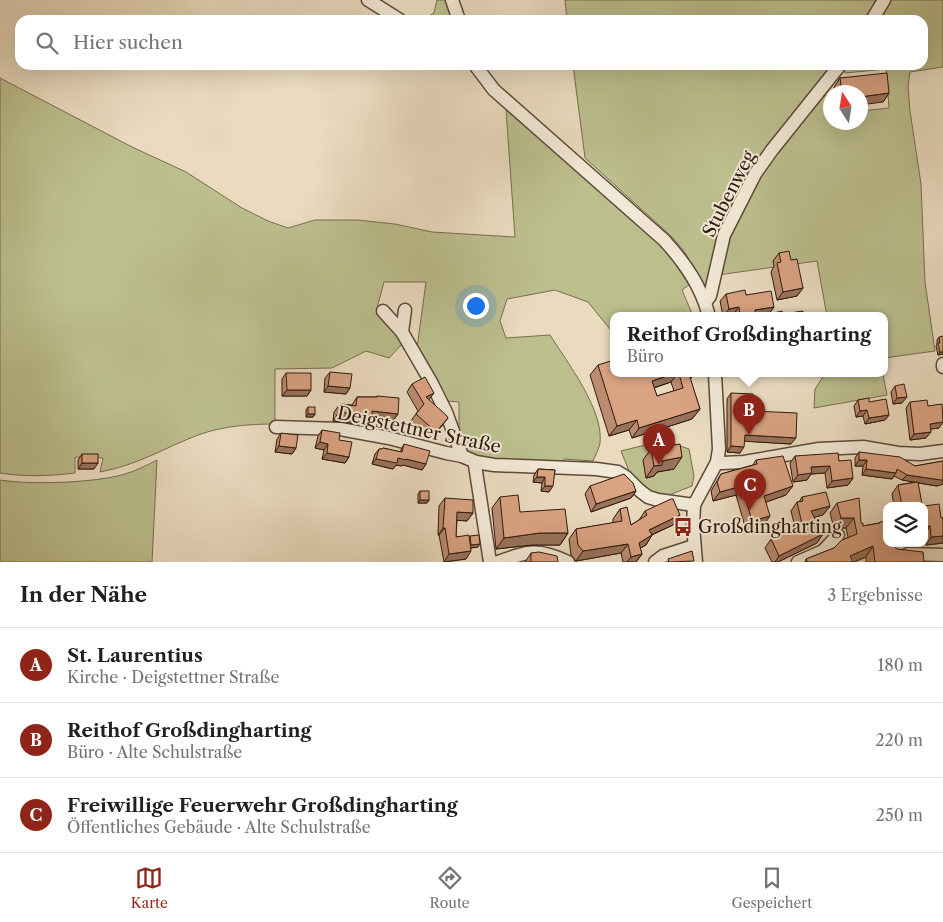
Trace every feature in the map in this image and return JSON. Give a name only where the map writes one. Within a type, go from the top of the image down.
[{"type":"street","points":[[368,0],[392,15]]},
{"type":"street","points":[[452,0],[457,15]]},
{"type":"street","points":[[875,15],[884,0]]},
{"type":"street","points":[[479,70],[494,90],[664,240],[692,274],[706,301],[709,312]]},
{"type":"street","name":"Stubenweg","points":[[706,301],[710,296],[724,235],[755,174],[836,70]]},
{"type":"street","points":[[829,79],[846,78]]},
{"type":"street","points":[[402,332],[405,310]]},
{"type":"street","points":[[383,311],[402,332],[446,412],[462,456]]},
{"type":"street","points":[[696,562],[694,505],[717,462],[719,449],[715,377]]},
{"type":"street","name":"Deigstettner Straße","points":[[276,428],[340,429],[390,438],[462,456],[476,462],[494,465],[596,469],[618,472],[648,497],[694,505]]},
{"type":"street","points":[[717,462],[722,464],[744,462],[819,449],[863,447],[898,453],[920,454],[943,451]]},
{"type":"street","points":[[476,462],[490,562]]},
{"type":"street","points":[[798,562],[824,551],[838,535]]},
{"type":"street","points":[[655,562],[663,556],[694,546]]},
{"type":"street","points":[[498,562],[523,553],[542,552],[568,562]]},
{"type":"street","points":[[900,554],[943,555]]},
{"type":"green space","points":[[437,0],[449,0],[453,15],[431,15],[434,13]]},
{"type":"green space","points":[[565,0],[882,0],[872,15],[566,15]]},
{"type":"green space","points":[[889,0],[943,0],[943,67],[928,69],[928,15],[880,15]]},
{"type":"green space","points":[[574,70],[832,70],[747,184],[708,292],[684,251],[671,236],[585,158]]},
{"type":"green space","points":[[844,70],[876,70],[845,73]]},
{"type":"green space","points":[[886,70],[923,70],[910,72],[908,86],[921,184],[925,282],[935,351],[888,357],[888,312],[826,312],[817,261],[718,275],[725,245],[746,197],[817,97],[823,96],[823,130],[868,130],[868,110],[889,108]]},
{"type":"green space","points":[[0,78],[132,147],[186,172],[242,208],[268,221],[288,228],[315,220],[357,220],[395,224],[432,232],[515,237],[506,110],[663,245],[689,285],[682,290],[691,312],[610,312],[610,329],[588,302],[555,290],[507,299],[500,321],[506,338],[550,335],[583,387],[600,430],[600,443],[593,461],[564,459],[563,465],[493,461],[470,455],[459,433],[459,402],[446,401],[417,348],[426,282],[384,282],[377,308],[403,343],[389,358],[366,351],[332,368],[275,369],[275,424],[256,424],[217,429],[198,435],[139,461],[100,472],[103,458],[75,457],[75,473],[38,476],[0,473]]},
{"type":"green space","points":[[823,377],[884,377],[887,395],[814,408],[815,389]]},
{"type":"green space","points":[[666,441],[689,449],[694,476],[692,486],[669,495],[660,496],[647,491],[631,476],[621,451]]},
{"type":"green space","points":[[157,460],[152,562],[0,562],[0,480],[45,483],[97,479],[129,473]]},
{"type":"building","points":[[887,73],[889,93],[868,96],[868,85],[841,85],[840,78]]},
{"type":"building","points":[[789,251],[791,260],[797,259],[803,288],[783,292],[777,263],[781,262],[779,253]]},
{"type":"building","points":[[745,290],[746,295],[771,291],[774,307],[755,310],[755,312],[740,312],[739,307],[729,309],[726,294]]},
{"type":"building","points":[[943,336],[943,352],[940,352],[939,337]]},
{"type":"building","points":[[610,361],[610,377],[663,377],[652,381],[657,396],[683,388],[680,377],[690,377],[700,409],[639,428],[637,420],[617,426],[598,365]]},
{"type":"building","points":[[330,372],[352,374],[350,388],[328,386]]},
{"type":"building","points":[[286,373],[311,373],[311,390],[287,390]]},
{"type":"building","points":[[425,377],[434,393],[426,397],[448,418],[436,432],[416,414],[424,404],[412,384]]},
{"type":"building","points":[[904,384],[907,397],[897,398],[895,386]]},
{"type":"building","points":[[731,393],[753,394],[752,411],[797,413],[796,438],[745,435],[744,447],[731,446]]},
{"type":"building","points":[[357,397],[399,398],[398,414],[372,411],[372,417],[339,412],[340,404],[356,406]]},
{"type":"building","points":[[869,398],[869,402],[886,399],[889,415],[869,418],[867,410],[860,411],[858,400]]},
{"type":"building","points":[[927,400],[928,406],[942,404],[943,422],[930,424],[931,432],[914,434],[910,402]]},
{"type":"building","points":[[308,407],[315,407],[315,414],[308,414]]},
{"type":"building","points":[[322,430],[340,433],[339,440],[352,442],[349,457],[327,453],[328,444],[320,442]]},
{"type":"building","points":[[281,433],[298,435],[296,448],[279,446]]},
{"type":"building","points":[[404,444],[430,451],[426,464],[398,458],[397,463],[376,459],[379,449],[383,448],[402,452]]},
{"type":"building","points":[[680,444],[682,457],[662,461],[662,465],[654,466],[651,449]]},
{"type":"building","points":[[859,452],[900,457],[915,466],[943,461],[943,480],[907,475],[897,469],[896,473],[866,469],[867,460],[859,460]]},
{"type":"building","points":[[838,453],[839,461],[851,460],[853,478],[832,481],[830,466],[811,467],[812,473],[798,475],[795,456]]},
{"type":"building","points":[[82,454],[98,454],[98,463],[82,463]]},
{"type":"building","points":[[783,456],[793,486],[764,496],[770,516],[752,521],[742,486],[720,492],[717,482],[721,474],[757,464],[756,460]]},
{"type":"building","points":[[538,469],[555,470],[553,486],[545,486],[545,477],[537,477]]},
{"type":"building","points":[[624,474],[633,483],[636,491],[596,504],[590,486]]},
{"type":"building","points":[[918,482],[922,502],[901,502],[898,485]]},
{"type":"building","points":[[420,491],[429,491],[429,500],[420,500]]},
{"type":"building","points":[[826,492],[830,506],[811,511],[823,534],[779,556],[771,539],[802,524],[797,502],[803,501],[802,497]]},
{"type":"building","points":[[518,495],[520,512],[565,509],[568,533],[540,533],[504,538],[500,497]]},
{"type":"building","points":[[445,498],[473,500],[473,513],[457,512],[456,537],[469,535],[471,551],[449,554],[445,528],[443,528]]},
{"type":"building","points":[[859,498],[861,523],[863,523],[863,526],[883,522],[883,547],[923,552],[924,562],[875,562],[873,546],[850,556],[853,562],[808,562],[806,559],[834,548],[842,540],[857,534],[854,518],[841,518],[837,503]]},
{"type":"building","points":[[673,499],[680,515],[649,530],[652,535],[639,543],[642,554],[631,557],[628,544],[583,551],[578,545],[576,529],[622,521],[620,509],[627,507],[631,525],[647,515],[645,511]]},
{"type":"building","points":[[939,504],[941,518],[943,518],[943,536],[931,537],[930,526],[928,526],[928,505]]},
{"type":"building","points":[[479,535],[480,544],[471,545],[470,536]]},
{"type":"building","points":[[692,551],[694,561],[669,562],[668,559]]},
{"type":"building","points":[[539,552],[557,556],[558,562],[531,562],[531,553]]},
{"type":"place","name":"Reithof Großdingharting","points":[[749,435]]},
{"type":"place","name":"St. Laurentius","points":[[659,465]]},
{"type":"place","name":"Freiwillige Feuerwehr Großdingharting","points":[[750,510]]},
{"type":"place","name":"Großdingharting","points":[[683,527]]}]
